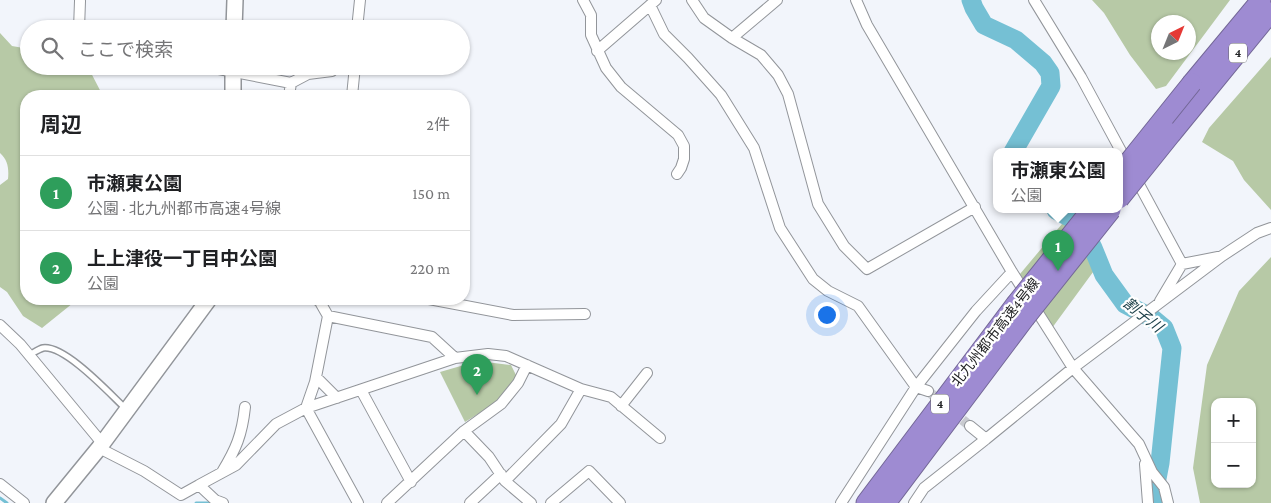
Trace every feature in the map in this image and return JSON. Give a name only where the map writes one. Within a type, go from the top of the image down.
[{"type":"highway","points":[[1219,50],[1254,0]]},
{"type":"highway","name":"4","points":[[1123,194],[1172,133],[1202,91],[1219,50],[1261,0]]},
{"type":"highway","name":"4","points":[[1123,170],[1202,91],[1271,12]]},
{"type":"highway","points":[[1202,91],[1271,24]]},
{"type":"highway","name":"北九州都市高速4号線","points":[[886,503],[1089,213]]},
{"type":"highway","name":"北九州都市高速4号線","points":[[866,503],[1020,311],[1108,213]]},
{"type":"street","points":[[234,20],[235,0]]},
{"type":"street","points":[[358,20],[360,0]]},
{"type":"street","points":[[583,0],[591,15],[591,35],[606,68],[621,86],[678,135],[684,146],[684,158],[681,168],[676,174]]},
{"type":"street","points":[[692,0],[704,18],[732,38],[761,55],[778,75],[788,94],[818,204],[844,246],[867,268],[975,207]]},
{"type":"street","points":[[732,38],[777,0]]},
{"type":"street","points":[[856,0],[867,24],[1012,272],[1073,368],[1139,444],[1145,460],[1164,488],[1168,503]]},
{"type":"street","points":[[1034,0],[1081,77],[1119,148]]},
{"type":"street","points":[[79,20],[80,2]]},
{"type":"street","points":[[597,51],[653,2],[664,34],[721,95],[754,148],[780,228],[813,279],[828,291],[858,306],[916,387],[928,391]]},
{"type":"street","points":[[233,75],[234,90]]},
{"type":"street","points":[[255,75],[290,83],[306,75]]},
{"type":"street","points":[[353,90],[354,75]]},
{"type":"street","points":[[289,90],[290,83]]},
{"type":"street","points":[[1123,155],[1182,264]]},
{"type":"street","points":[[914,503],[924,488],[1073,368],[1222,256],[1257,233],[1271,228]]},
{"type":"street","points":[[1156,306],[1182,264],[1222,256]]},
{"type":"street","points":[[841,503],[916,387],[976,311],[1012,272]]},
{"type":"street","points":[[54,503],[127,410],[205,305]]},
{"type":"street","points":[[322,305],[328,316],[316,377],[306,408],[358,503]]},
{"type":"street","points":[[459,305],[513,316],[585,314]]},
{"type":"street","points":[[328,316],[432,337],[455,358]]},
{"type":"street","points":[[0,326],[29,355],[100,445],[144,471],[181,500],[199,485],[236,465],[276,424],[306,408],[455,358],[488,354],[506,356],[581,390],[611,397],[660,438]]},
{"type":"street","points":[[387,503],[464,431],[501,404],[518,383],[527,365]]},
{"type":"street","points":[[621,406],[647,373]]},
{"type":"street","points":[[316,377],[337,398]]},
{"type":"street","points":[[361,390],[411,482]]},
{"type":"street","points":[[470,503],[503,477],[561,424],[581,390]]},
{"type":"street","points":[[221,473],[235,451],[243,423],[245,407]]},
{"type":"street","points":[[970,426],[986,439]]},
{"type":"street","points":[[464,431],[503,477],[531,503]]},
{"type":"street","points":[[1145,460],[1148,503]]},
{"type":"street","points":[[551,503],[589,472],[620,503]]},
{"type":"street","points":[[0,484],[24,503]]},
{"type":"street","points":[[199,485],[215,500],[223,503]]},
{"type":"lane","points":[[29,355],[43,348],[56,349],[76,362],[127,410]]},
{"type":"green space","points":[[1092,0],[1230,0],[1196,46],[1196,15],[1151,15],[1151,60],[1185,60],[1166,86],[1156,89],[1130,55],[1104,13]]},
{"type":"green space","points":[[0,33],[12,46],[20,47],[20,75],[92,75],[100,90],[20,90],[20,305],[71,305],[42,328],[23,316],[7,292],[0,287],[0,185],[8,179],[8,172],[6,162],[0,153]]},
{"type":"green space","points":[[1271,57],[1271,210],[1244,180],[1233,161],[1202,142],[1209,128]]},
{"type":"green space","points":[[1067,218],[1084,241],[1096,268],[1052,328],[1020,274]]},
{"type":"green space","points":[[1271,257],[1271,503],[1200,503],[1193,468],[1207,365],[1239,291]]},
{"type":"green space","points":[[478,361],[511,365],[517,377],[497,402],[465,422],[440,372]]},
{"type":"waterway","name":"割子川","points":[[971,0],[984,25],[1016,40],[1043,63],[1050,73],[1051,86],[1015,148]]},
{"type":"waterway","name":"割子川","points":[[1062,213],[1071,218],[1084,230],[1104,275],[1125,304],[1152,318],[1164,328],[1172,348],[1160,463],[1155,489],[1155,503]]},
{"type":"waterway","points":[[0,498],[7,503]]},
{"type":"waterway","points":[[196,503],[209,503]]},
{"type":"tunnel","points":[[928,391],[970,426]]},
{"type":"place","name":"市瀬東公園","points":[[1058,271]]},
{"type":"place","name":"上上津役一丁目中公園","points":[[477,395]]}]
